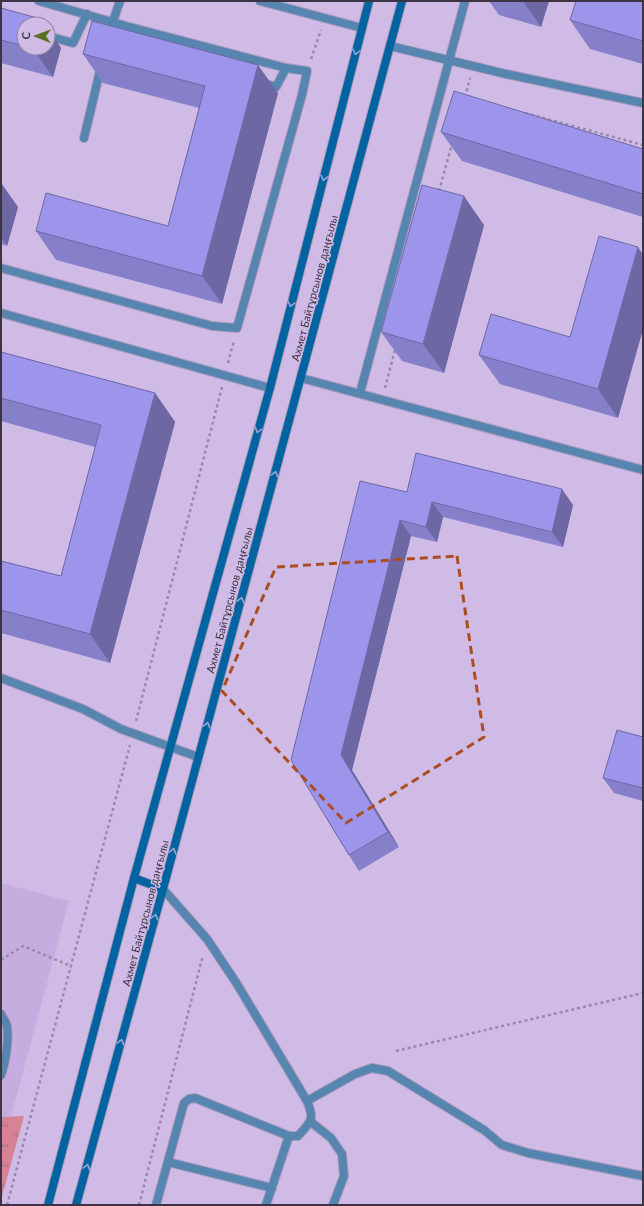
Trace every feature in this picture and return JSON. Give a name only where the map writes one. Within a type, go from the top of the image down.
[{"type":"street","name":"Ахмет Байтұрсынов даңғылы","points":[[48,1205],[134,878],[270,388],[369,1]]},
{"type":"street","name":"Ахмет Байтұрсынов даңғылы","points":[[76,1205],[163,889],[402,1]]},
{"type":"street","points":[[134,878],[163,889]]},
{"type":"lane","points":[[1,268],[212,326],[237,328],[302,95],[307,71],[286,68],[125,29],[112,22],[39,1]]},
{"type":"lane","points":[[109,37],[112,22],[120,1]]},
{"type":"lane","points":[[260,1],[362,28]]},
{"type":"lane","points":[[360,393],[465,1]]},
{"type":"lane","points":[[56,38],[73,43],[87,14]]},
{"type":"lane","points":[[390,46],[473,66],[643,103]]},
{"type":"lane","points":[[84,138],[103,60]]},
{"type":"lane","points":[[253,81],[276,87],[286,68]]},
{"type":"lane","points":[[1,313],[270,388]]},
{"type":"lane","points":[[301,378],[643,470]]},
{"type":"lane","points":[[1,678],[84,709],[121,728],[198,757]]},
{"type":"lane","points":[[156,1205],[184,1103],[189,1099],[195,1098],[289,1136],[298,1136],[311,1122],[312,1112],[307,1101],[237,984],[207,939],[163,889]]},
{"type":"lane","points":[[1,1014],[7,1024],[6,1056],[1,1075]]},
{"type":"lane","points":[[307,1101],[355,1074],[372,1068],[388,1071],[484,1130],[502,1144],[528,1153],[643,1176]]},
{"type":"lane","points":[[311,1122],[330,1138],[342,1154],[344,1176],[333,1205]]},
{"type":"lane","points":[[266,1205],[289,1136]]},
{"type":"lane","points":[[168,1162],[272,1188]]},
{"type":"path","points":[[307,71],[325,17]]},
{"type":"path","points":[[463,104],[473,66]]},
{"type":"path","points":[[441,90],[466,96]]},
{"type":"path","points":[[518,111],[643,145]]},
{"type":"path","points":[[438,195],[453,142]]},
{"type":"path","points":[[7,1205],[133,733],[237,328]]},
{"type":"path","points":[[382,399],[397,346]]},
{"type":"path","points":[[139,1205],[207,939]]},
{"type":"path","points":[[1,960],[22,946],[71,966]]},
{"type":"path","points":[[396,1051],[643,993]]},
{"type":"highlighted area","points":[[457,556],[484,737],[346,823],[222,691],[276,567]]},
{"type":"shaded area","points":[[1,883],[69,901],[1,1154]]},
{"type":"green space","points":[[24,1116],[1,1200],[1,1117]]},
{"type":"building","points":[[576,1],[643,1],[643,41],[570,20]]},
{"type":"building","points":[[1,8],[30,16],[16,16],[16,44],[1,40]]},
{"type":"building","points":[[92,21],[258,65],[202,276],[36,231],[46,193],[168,226],[205,86],[83,54]]},
{"type":"building","points":[[454,91],[643,149],[643,194],[441,132]]},
{"type":"building","points":[[422,185],[464,196],[423,344],[381,332]]},
{"type":"building","points":[[599,236],[638,247],[598,389],[479,355],[491,314],[570,337]]},
{"type":"building","points":[[1,352],[155,393],[90,634],[1,610],[1,561],[61,576],[101,425],[1,398]]},
{"type":"building","points":[[416,453],[562,489],[552,532],[432,502],[426,527],[400,520],[341,755],[388,832],[349,855],[291,760],[360,481],[407,492]]},
{"type":"building","points":[[617,730],[643,737],[643,788],[603,778]]}]
